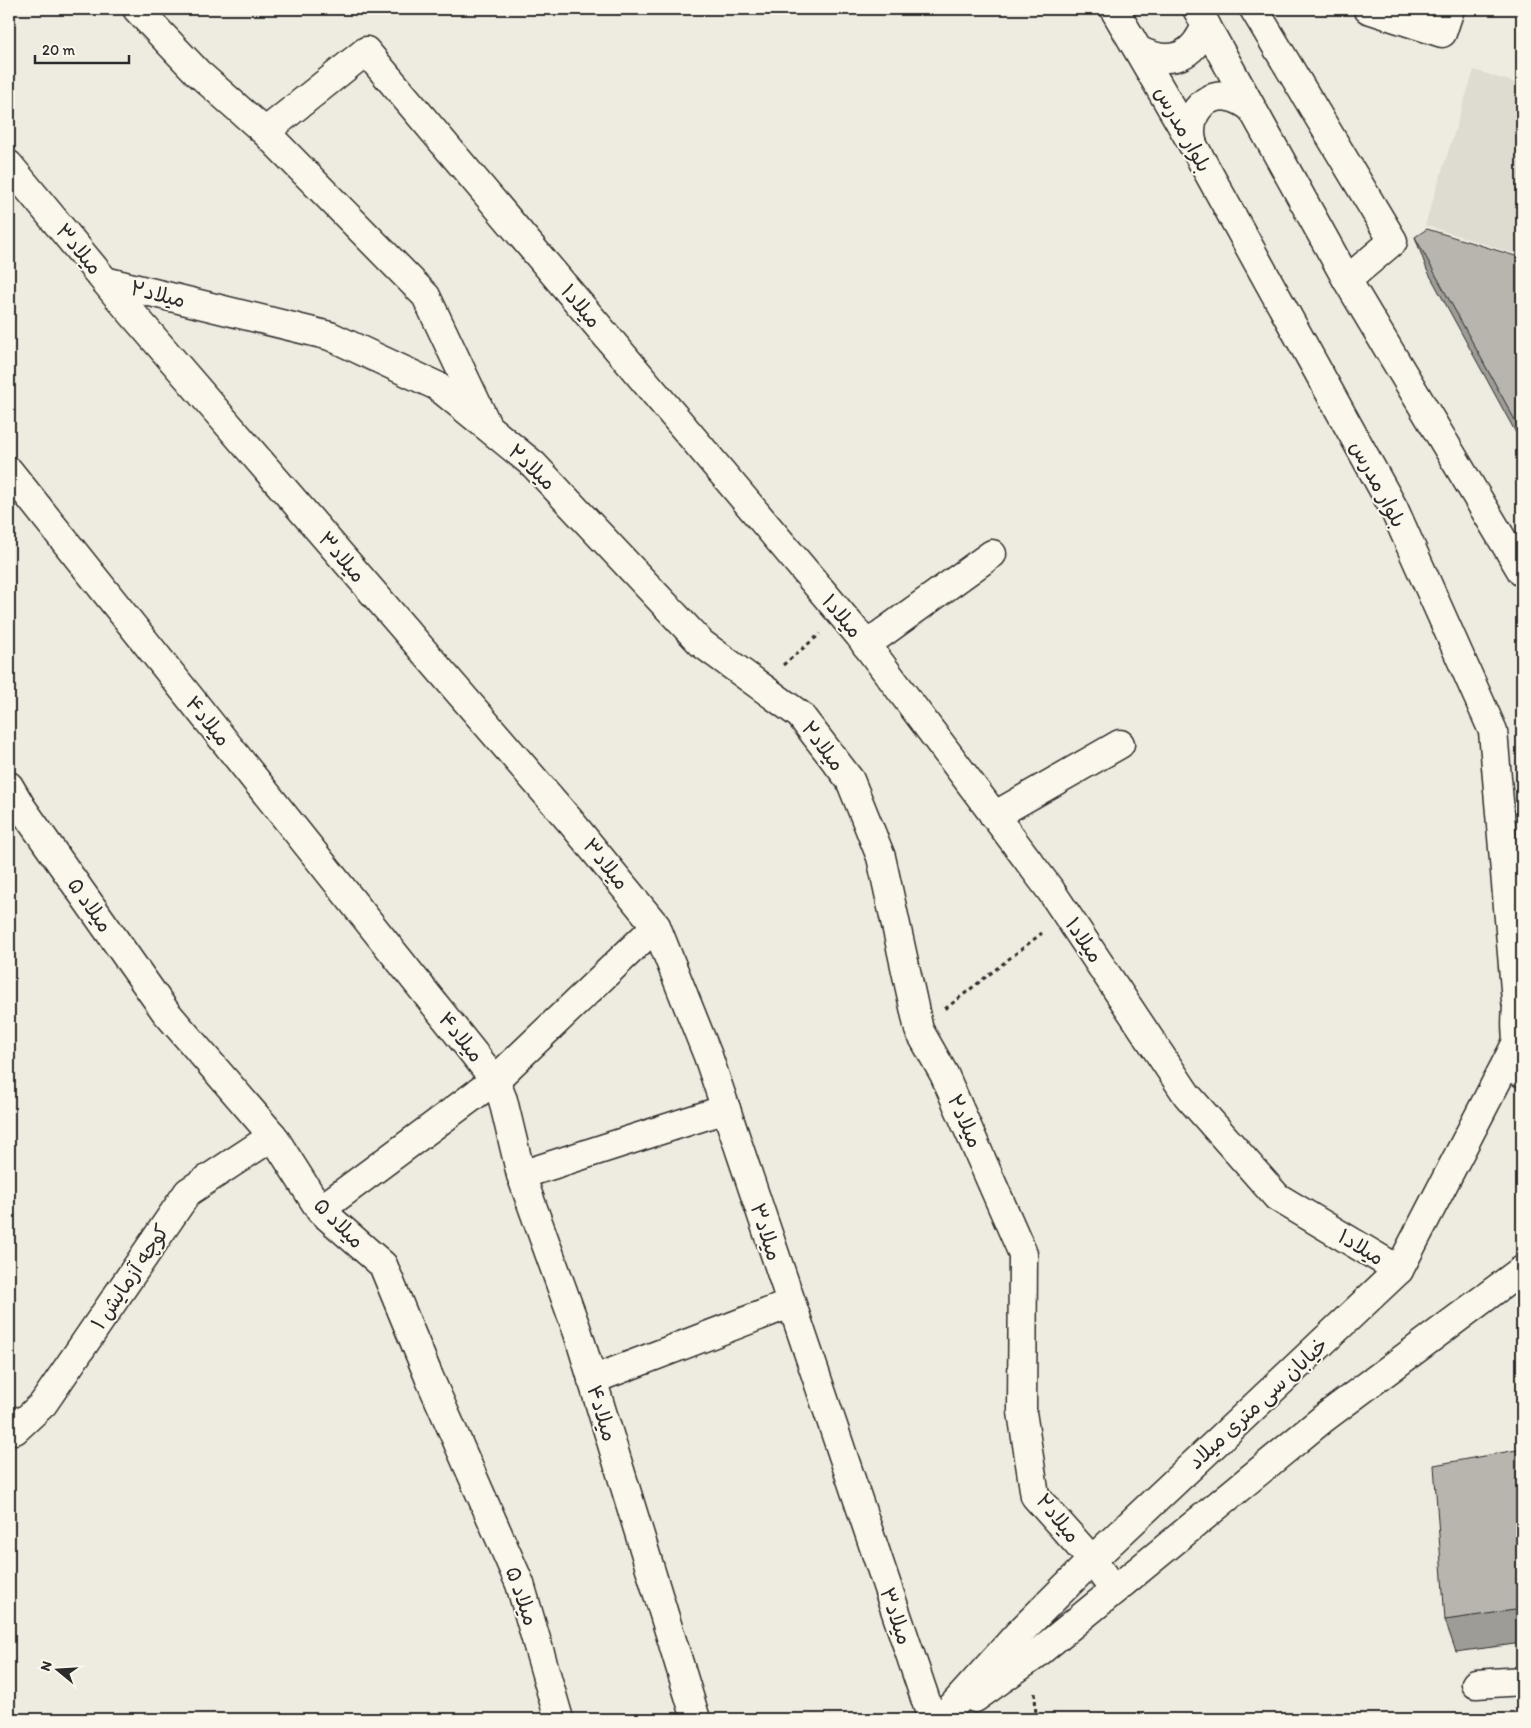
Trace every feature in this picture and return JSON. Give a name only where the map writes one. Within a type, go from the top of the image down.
[{"type":"street","points":[[137,9],[197,72],[265,132],[426,296],[488,427]]},
{"type":"street","name":"بلوار مدرس","points":[[1114,9],[1193,145],[1394,509],[1493,731],[1519,990],[1516,1044],[1522,1073]]},
{"type":"street","points":[[1254,9],[1393,241],[1347,280]]},
{"type":"street","points":[[1368,9],[1446,21]]},
{"type":"street","points":[[1140,51],[1155,58],[1172,58],[1188,52],[1200,40],[1205,14]]},
{"type":"street","points":[[1205,14],[1250,107],[1347,280],[1522,572]]},
{"type":"street","name":"میلاد۱","points":[[265,132],[366,51],[866,645],[1066,914],[1187,1095],[1277,1197],[1399,1270]]},
{"type":"street","points":[[1193,145],[1189,133],[1191,121],[1196,110],[1205,102],[1216,96],[1228,96],[1240,99],[1250,107]]},
{"type":"street","name":"میلاد۳","points":[[9,165],[105,281],[571,822],[656,926],[708,1056],[790,1304],[932,1719]]},
{"type":"street","name":"میلاد۲","points":[[105,281],[330,336],[437,386],[534,465],[701,643],[800,715],[850,780],[881,857],[919,1030],[944,1074],[1024,1254],[1022,1412],[1035,1496],[1092,1560],[1114,1590]]},
{"type":"street","name":"میلاد۴","points":[[9,471],[496,1080],[503,1100],[521,1175],[578,1333],[696,1719]]},
{"type":"street","points":[[866,645],[992,554]]},
{"type":"street","points":[[994,816],[1120,744]]},
{"type":"street","name":"میلاد ۵","points":[[13,805],[165,1011],[273,1136],[320,1210],[383,1265],[429,1377],[520,1584],[559,1719]]},
{"type":"street","points":[[320,1210],[496,1080],[656,926]]},
{"type":"street","name":"خیابان سی متری میلاد","points":[[941,1719],[1018,1634],[1092,1560],[1399,1270],[1516,1044]]},
{"type":"street","points":[[521,1175],[726,1109]]},
{"type":"street","name":"۱ کوچه آزمایش","points":[[9,1419],[15,1430],[43,1404],[188,1192],[273,1136]]},
{"type":"street","points":[[945,1719],[1033,1657],[1324,1418],[1522,1270]]},
{"type":"street","points":[[592,1380],[790,1304]]},
{"type":"street","points":[[1476,1684],[1522,1681]]},
{"type":"path","points":[[759,685],[842,616]]},
{"type":"path","points":[[919,1030],[1066,914]]},
{"type":"shaded area","points":[[1474,70],[1522,85],[1522,256],[1425,225]]},
{"type":"building","points":[[1427,229],[1522,258],[1522,433],[1415,237]]},
{"type":"building","points":[[1522,1449],[1522,1609],[1445,1620],[1434,1465]]}]
